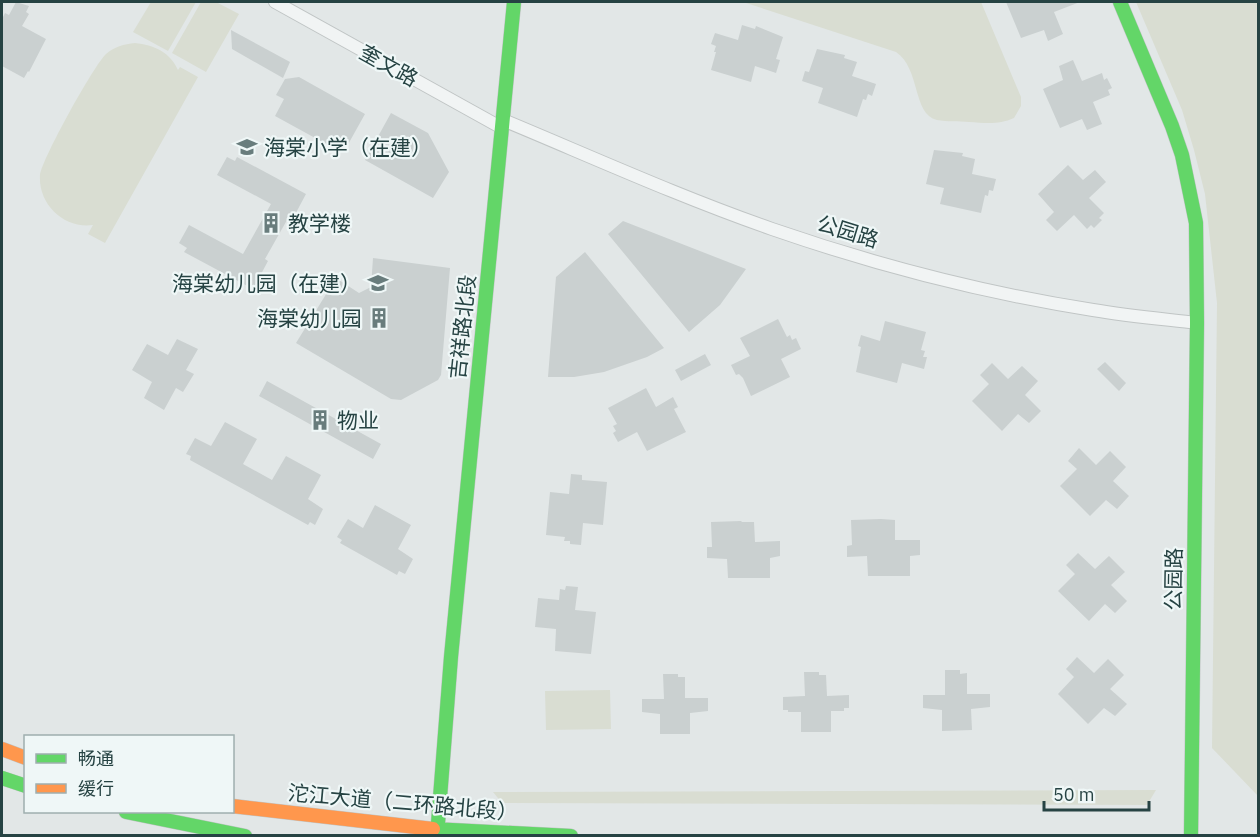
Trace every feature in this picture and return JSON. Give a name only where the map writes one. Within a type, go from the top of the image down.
[{"type":"main road","name":"吉祥路北段","points":[[437,832],[451,657],[514,2]]},
{"type":"main road","name":"公园路","points":[[1120,2],[1172,126],[1182,155],[1196,222],[1197,323],[1191,836]]},
{"type":"main road","points":[[2,749],[24,757]]},
{"type":"main road","points":[[2,778],[24,785]]},
{"type":"main road","name":"沱江大道（二环路北段）","points":[[234,806],[437,832],[571,836]]},
{"type":"main road","points":[[131,813],[245,836]]},
{"type":"street","name":"奎文路","points":[[275,2],[502,124]]},
{"type":"street","name":"公园路","points":[[502,124],[713,208],[799,238],[892,266],[991,291],[1060,304],[1197,323]]},
{"type":"shaded area","points":[[151,2],[196,2],[168,51],[133,32]]},
{"type":"shaded area","points":[[201,2],[216,2],[239,14],[206,72],[172,53]]},
{"type":"shaded area","points":[[743,2],[981,2],[1021,97],[1021,106],[1014,118],[997,123],[937,120],[929,116],[924,109],[909,69],[896,52]]},
{"type":"shaded area","points":[[1136,2],[1258,2],[1258,796],[1212,748],[1217,303],[1205,194],[1182,110]]},
{"type":"shaded area","points":[[135,43],[161,51],[171,58],[178,70],[180,67],[198,77],[105,243],[88,234],[93,225],[72,223],[63,219],[48,205],[43,196],[40,175],[80,93],[100,62],[112,49]]},
{"type":"shaded area","points":[[610,690],[611,729],[546,730],[545,691]]},
{"type":"shaded area","points":[[1156,790],[1147,805],[502,803],[493,792]]},
{"type":"building","points":[[16,2],[29,6],[26,12],[29,14],[22,26],[46,39],[24,78],[2,66],[2,19],[5,13],[9,15]]},
{"type":"building","points":[[1006,2],[1080,2],[1054,12],[1063,34],[1048,41],[1044,30],[1021,38]]},
{"type":"building","points":[[742,25],[755,29],[756,26],[783,37],[776,59],[780,60],[776,73],[755,66],[751,82],[711,70],[716,52],[714,52],[716,46],[711,44],[715,33],[738,40]]},
{"type":"building","points":[[231,30],[290,62],[283,78],[232,49]]},
{"type":"building","points":[[817,49],[845,55],[844,58],[857,62],[852,76],[876,84],[872,96],[868,94],[866,100],[863,99],[857,117],[818,103],[823,88],[802,81],[805,71],[809,72]]},
{"type":"building","points":[[1073,60],[1082,81],[1102,73],[1104,80],[1107,78],[1112,88],[1108,90],[1110,95],[1093,102],[1102,124],[1087,130],[1082,119],[1060,128],[1043,89],[1063,80],[1059,66]]},
{"type":"building","points":[[299,77],[365,114],[346,148],[337,150],[275,116],[284,99],[276,95],[285,79]]},
{"type":"building","points":[[391,113],[428,133],[449,172],[433,198],[365,160]]},
{"type":"building","points":[[934,150],[963,153],[962,156],[975,159],[972,174],[996,179],[993,191],[989,190],[988,196],[985,195],[981,213],[940,204],[944,188],[926,184]]},
{"type":"building","name":"教学楼","points":[[227,157],[235,161],[237,157],[306,194],[291,222],[287,220],[265,259],[268,261],[253,289],[184,252],[187,248],[179,243],[189,225],[243,254],[271,204],[217,175]]},
{"type":"building","points":[[1068,165],[1083,180],[1095,170],[1106,182],[1089,198],[1104,213],[1099,218],[1102,220],[1094,228],[1091,225],[1087,229],[1074,215],[1057,231],[1046,220],[1054,212],[1038,194]]},
{"type":"building","points":[[623,221],[746,269],[720,305],[689,332],[608,234]]},
{"type":"building","points":[[585,252],[664,348],[647,357],[604,372],[574,377],[548,377],[556,277]]},
{"type":"building","name":"海棠幼儿园","points":[[373,258],[450,268],[441,375],[438,380],[401,400],[391,399],[296,343],[336,278],[359,293],[371,287]]},
{"type":"building","points":[[778,319],[787,337],[790,335],[792,340],[796,338],[801,349],[781,359],[790,377],[751,396],[743,378],[739,374],[736,375],[731,365],[750,356],[740,338]]},
{"type":"building","points":[[885,321],[926,332],[921,350],[925,351],[923,357],[927,357],[924,369],[902,363],[897,383],[856,372],[861,335],[880,341]]},
{"type":"building","points":[[177,339],[198,349],[186,370],[194,374],[183,392],[176,388],[164,410],[144,398],[152,382],[132,370],[147,344],[168,355]]},
{"type":"building","points":[[705,354],[711,365],[681,381],[675,370]]},
{"type":"building","points":[[1105,362],[1126,383],[1119,391],[1097,369]]},
{"type":"building","points":[[992,363],[1008,379],[1022,366],[1038,381],[1025,395],[1041,411],[1029,423],[1018,414],[1002,431],[972,401],[989,384],[980,375]]},
{"type":"building","name":"物业","points":[[267,381],[381,444],[373,459],[259,396]]},
{"type":"building","points":[[646,388],[656,407],[673,397],[678,407],[674,409],[686,432],[647,451],[637,432],[618,442],[613,433],[616,431],[613,426],[617,424],[608,408]]},
{"type":"building","points":[[225,422],[257,439],[243,464],[272,480],[286,456],[321,475],[308,499],[323,509],[315,525],[310,522],[308,525],[190,460],[191,456],[186,454],[195,438],[211,446]]},
{"type":"building","points":[[1079,448],[1096,465],[1110,451],[1126,467],[1113,481],[1129,496],[1117,509],[1106,500],[1090,516],[1060,486],[1077,469],[1068,461]]},
{"type":"building","points":[[571,474],[582,475],[582,480],[607,482],[603,525],[583,523],[581,545],[564,541],[565,537],[546,535],[550,492],[569,494]]},
{"type":"building","points":[[375,505],[411,525],[398,549],[413,559],[405,574],[399,571],[397,575],[340,543],[342,540],[337,537],[348,519],[363,528]]},
{"type":"building","points":[[851,520],[895,520],[895,540],[920,540],[920,555],[910,556],[910,576],[868,576],[867,556],[847,557],[847,546],[852,545]]},
{"type":"building","points":[[711,522],[754,522],[755,542],[780,541],[780,556],[770,558],[770,578],[728,578],[727,559],[707,558],[707,547],[712,547]]},
{"type":"building","points":[[1078,553],[1095,569],[1109,556],[1125,572],[1111,585],[1127,601],[1115,613],[1105,604],[1089,621],[1058,591],[1075,574],[1066,565]]},
{"type":"building","points":[[566,586],[578,587],[575,610],[596,612],[591,654],[555,651],[556,629],[535,627],[538,598],[559,600],[560,589],[565,590]]},
{"type":"building","points":[[1077,657],[1094,673],[1108,659],[1124,675],[1110,689],[1127,704],[1115,716],[1104,708],[1088,724],[1058,694],[1074,677],[1066,669]]},
{"type":"building","points":[[945,670],[960,670],[960,674],[967,673],[967,694],[990,694],[990,707],[971,709],[972,730],[942,731],[942,710],[923,708],[923,695],[945,695]]},
{"type":"building","points":[[804,672],[819,672],[819,675],[826,675],[827,696],[849,695],[849,708],[844,708],[844,711],[831,711],[831,732],[801,732],[801,712],[783,710],[783,697],[805,696]]},
{"type":"building","points":[[663,674],[678,674],[678,677],[685,677],[685,698],[708,698],[708,711],[690,713],[690,734],[660,734],[660,714],[642,712],[642,699],[664,699]]},
{"type":"traffic: fast","points":[[437,836],[451,657],[514,2]]},
{"type":"traffic: fast","points":[[1120,2],[1182,155],[1196,223],[1197,323],[1191,836]]},
{"type":"traffic: fast","points":[[2,778],[24,785]]},
{"type":"traffic: fast","points":[[131,813],[245,836]]},
{"type":"traffic: fast","points":[[433,829],[571,836]]},
{"type":"traffic: slow","points":[[2,749],[24,757]]},
{"type":"traffic: slow","points":[[234,806],[433,829]]},
{"type":"place","name":"海棠小学（在建）","points":[[247,147]]},
{"type":"place","name":"教学楼","points":[[271,223]]},
{"type":"place","name":"海棠幼儿园（在建）","points":[[378,283]]},
{"type":"place","name":"海棠幼儿园","points":[[379,318]]},
{"type":"place","name":"物业","points":[[320,420]]}]
